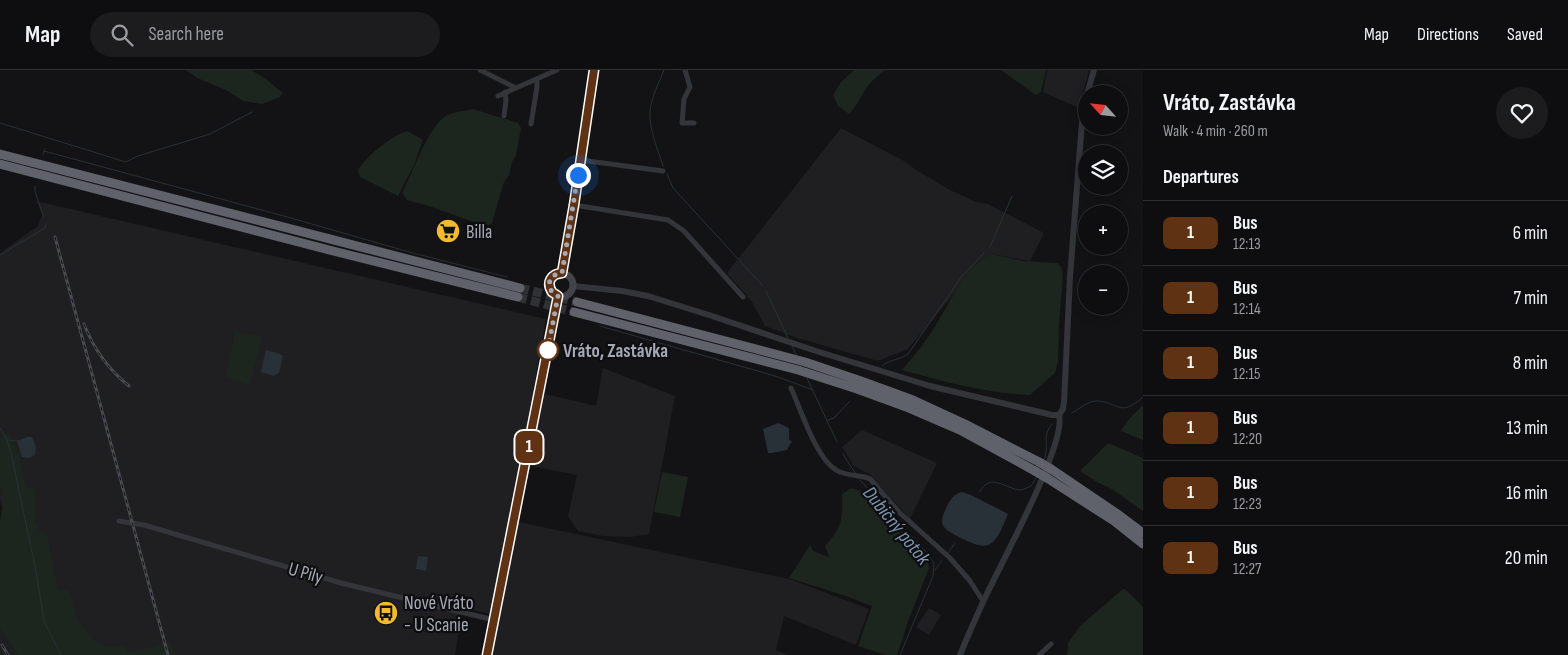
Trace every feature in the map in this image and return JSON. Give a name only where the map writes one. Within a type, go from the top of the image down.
[{"type":"highway","points":[[0,154],[520,288]]},
{"type":"highway","points":[[0,164],[333,252],[518,297]]},
{"type":"highway","points":[[577,302],[805,362],[913,400],[965,424],[1037,466],[1143,544]]},
{"type":"highway","points":[[574,312],[798,370],[909,408],[1037,466]]},
{"type":"highway","points":[[1049,474],[1119,514],[1143,533]]},
{"type":"main road","points":[[562,273],[594,70]]},
{"type":"main road","points":[[562,273],[569,276],[573,286],[570,293],[566,296],[558,296],[552,292],[549,285],[555,275],[562,273]]},
{"type":"main road","points":[[487,655],[558,296]]},
{"type":"street","points":[[480,70],[516,88]]},
{"type":"street","points":[[498,96],[557,70]]},
{"type":"street","points":[[685,70],[690,87],[684,99],[682,123],[694,123]]},
{"type":"street","points":[[1090,85],[1094,70]]},
{"type":"street","points":[[531,124],[537,79]]},
{"type":"street","points":[[504,116],[505,94]]},
{"type":"street","points":[[960,655],[1052,453],[1060,424],[1059,415],[1063,409],[1064,402],[1070,277],[1081,135]]},
{"type":"street","points":[[580,160],[663,170]]},
{"type":"street","points":[[574,205],[668,220],[684,231],[743,297]]},
{"type":"street","points":[[573,286],[622,290],[648,296],[709,314],[799,346],[930,386],[970,397],[1059,415]]},
{"type":"street","points":[[791,388],[814,441],[827,463],[837,471],[851,476],[865,476],[870,479],[900,513],[950,558],[970,581],[983,601]]},
{"type":"street","name":"U Pily","points":[[119,521],[144,525],[345,584],[494,620]]},
{"type":"street","points":[[1039,655],[1051,644]]},
{"type":"shaded area","points":[[186,70],[251,70],[283,93],[280,97],[262,104],[243,101],[226,90],[197,78]]},
{"type":"shaded area","points":[[854,70],[885,70],[869,84],[849,114],[838,106],[833,95],[841,82]]},
{"type":"shaded area","points":[[1001,70],[1046,70],[1041,92],[1036,95]]},
{"type":"shaded area","points":[[1047,70],[1089,70],[1085,85],[1078,85],[1078,108],[1043,92]]},
{"type":"shaded area","points":[[473,109],[518,123],[521,128],[516,155],[509,175],[504,182],[492,223],[489,225],[407,200],[402,193],[425,143],[437,125],[449,114]]},
{"type":"shaded area","points":[[841,128],[906,162],[950,190],[976,202],[988,204],[1044,233],[1030,261],[991,254],[978,262],[908,349],[878,361],[797,338],[765,326],[752,302],[727,273]]},
{"type":"shaded area","points":[[407,131],[422,139],[422,142],[415,163],[398,196],[360,177],[358,171],[361,165],[372,153],[394,137]]},
{"type":"shaded area","points":[[36,201],[546,319],[533,391],[596,406],[603,368],[675,396],[649,534],[630,537],[603,536],[578,531],[568,516],[577,475],[520,464],[509,520],[789,579],[869,609],[856,645],[784,616],[776,650],[788,655],[490,655],[492,614],[463,608],[455,655],[0,655],[4,517],[0,500],[0,253],[38,226],[42,215]]},
{"type":"shaded area","points":[[991,254],[1023,261],[1057,263],[1062,270],[1058,362],[1055,373],[1030,395],[1013,394],[950,383],[902,370],[930,335],[966,276],[982,259]]},
{"type":"shaded area","points":[[235,331],[262,337],[250,384],[226,378]]},
{"type":"shaded area","points":[[266,350],[283,356],[279,373],[274,376],[261,372]]},
{"type":"shaded area","points":[[1143,405],[1143,440],[1121,431],[1129,419]]},
{"type":"shaded area","points":[[778,423],[789,428],[789,440],[792,441],[787,450],[768,453],[763,429]]},
{"type":"shaded area","points":[[862,430],[937,463],[910,519],[869,474],[854,466],[842,447]]},
{"type":"shaded area","points":[[9,433],[20,460],[26,487],[34,489],[34,519],[39,530],[47,534],[58,590],[70,590],[77,620],[96,642],[110,647],[125,645],[128,652],[132,652],[170,642],[175,655],[18,655],[0,628],[0,521],[3,503],[0,484],[0,444],[2,436]]},
{"type":"shaded area","points":[[32,437],[36,447],[35,455],[29,458],[22,457],[17,441]]},
{"type":"shaded area","points":[[1108,443],[1143,458],[1143,511],[1112,489],[1080,471]]},
{"type":"shaded area","points":[[662,472],[688,477],[680,517],[654,512]]},
{"type":"shaded area","points":[[851,488],[867,493],[927,556],[929,568],[897,655],[886,655],[858,646],[872,606],[789,578],[810,545],[813,551],[829,557],[825,546],[835,534],[842,517],[842,494]]},
{"type":"shaded area","points":[[962,492],[1008,514],[999,535],[989,545],[984,546],[966,540],[944,527],[942,521],[948,504],[955,495]]},
{"type":"shaded area","points":[[418,556],[428,557],[426,571],[416,569]]},
{"type":"shaded area","points":[[1123,589],[1143,607],[1143,655],[1067,655],[1068,643],[1080,626]]},
{"type":"shaded area","points":[[929,608],[941,615],[929,635],[916,627]]},
{"type":"waterway","name":"Dubičný potok","points":[[663,166],[652,133],[650,112],[664,70]]},
{"type":"waterway","points":[[0,123],[126,162],[138,156],[210,134],[252,112]]},
{"type":"waterway","points":[[43,154],[45,149]]},
{"type":"waterway","points":[[44,151],[409,252],[507,277]]},
{"type":"waterway","name":"Dubičný potok","points":[[667,174],[673,188],[763,286]]},
{"type":"waterway","points":[[35,186],[44,218]]},
{"type":"waterway","points":[[990,247],[1012,196]]},
{"type":"waterway","points":[[0,255],[45,228],[46,224]]},
{"type":"waterway","points":[[882,366],[908,354],[962,276],[984,253]]},
{"type":"waterway","name":"Dubičný potok","points":[[766,291],[788,338]]},
{"type":"waterway","points":[[600,326],[775,376],[813,390]]},
{"type":"waterway","name":"Dubičný potok","points":[[792,346],[797,356]]},
{"type":"waterway","name":"Dubičný potok","points":[[807,378],[837,442]]},
{"type":"waterway","points":[[1072,413],[1093,401],[1110,403],[1123,408],[1128,407],[1143,397]]},
{"type":"waterway","points":[[828,420],[834,418],[850,401]]},
{"type":"waterway","points":[[1044,460],[1046,455],[1046,437],[1052,424]]},
{"type":"waterway","points":[[0,428],[7,440],[11,453],[36,571],[44,621],[61,655]]},
{"type":"waterway","points":[[8,440],[17,441]]},
{"type":"waterway","name":"Dubičný potok","points":[[843,454],[855,473]]},
{"type":"waterway","points":[[979,492],[984,486],[994,482],[1022,490],[1031,486],[1037,477]]},
{"type":"waterway","name":"Dubičný potok","points":[[860,480],[934,563],[933,576],[900,655]]},
{"type":"waterway","points":[[948,553],[955,543]]},
{"type":"waterway","points":[[935,570],[942,560]]},
{"type":"tunnel","points":[[520,288],[577,302]]},
{"type":"tunnel","points":[[518,297],[574,312]]},
{"type":"railway","points":[[55,237],[168,655]]},
{"type":"railway","points":[[84,324],[102,358],[129,386]]},
{"type":"railway","points":[[2,645],[8,655]]},
{"type":"bus line","name":"1","points":[[487,655],[558,296],[554,295],[549,285],[552,277],[562,273],[594,70]]},
{"type":"place","name":"Billa","points":[[448,231]]},
{"type":"place","name":"Vráto, Zastávka","points":[[548,350]]},
{"type":"place","name":"Nové Vráto - U Scanie","points":[[386,613]]},
{"type":"route","points":[[548,350],[547,354],[558,296],[554,295],[549,285],[552,277],[562,273],[578,175]]}]
